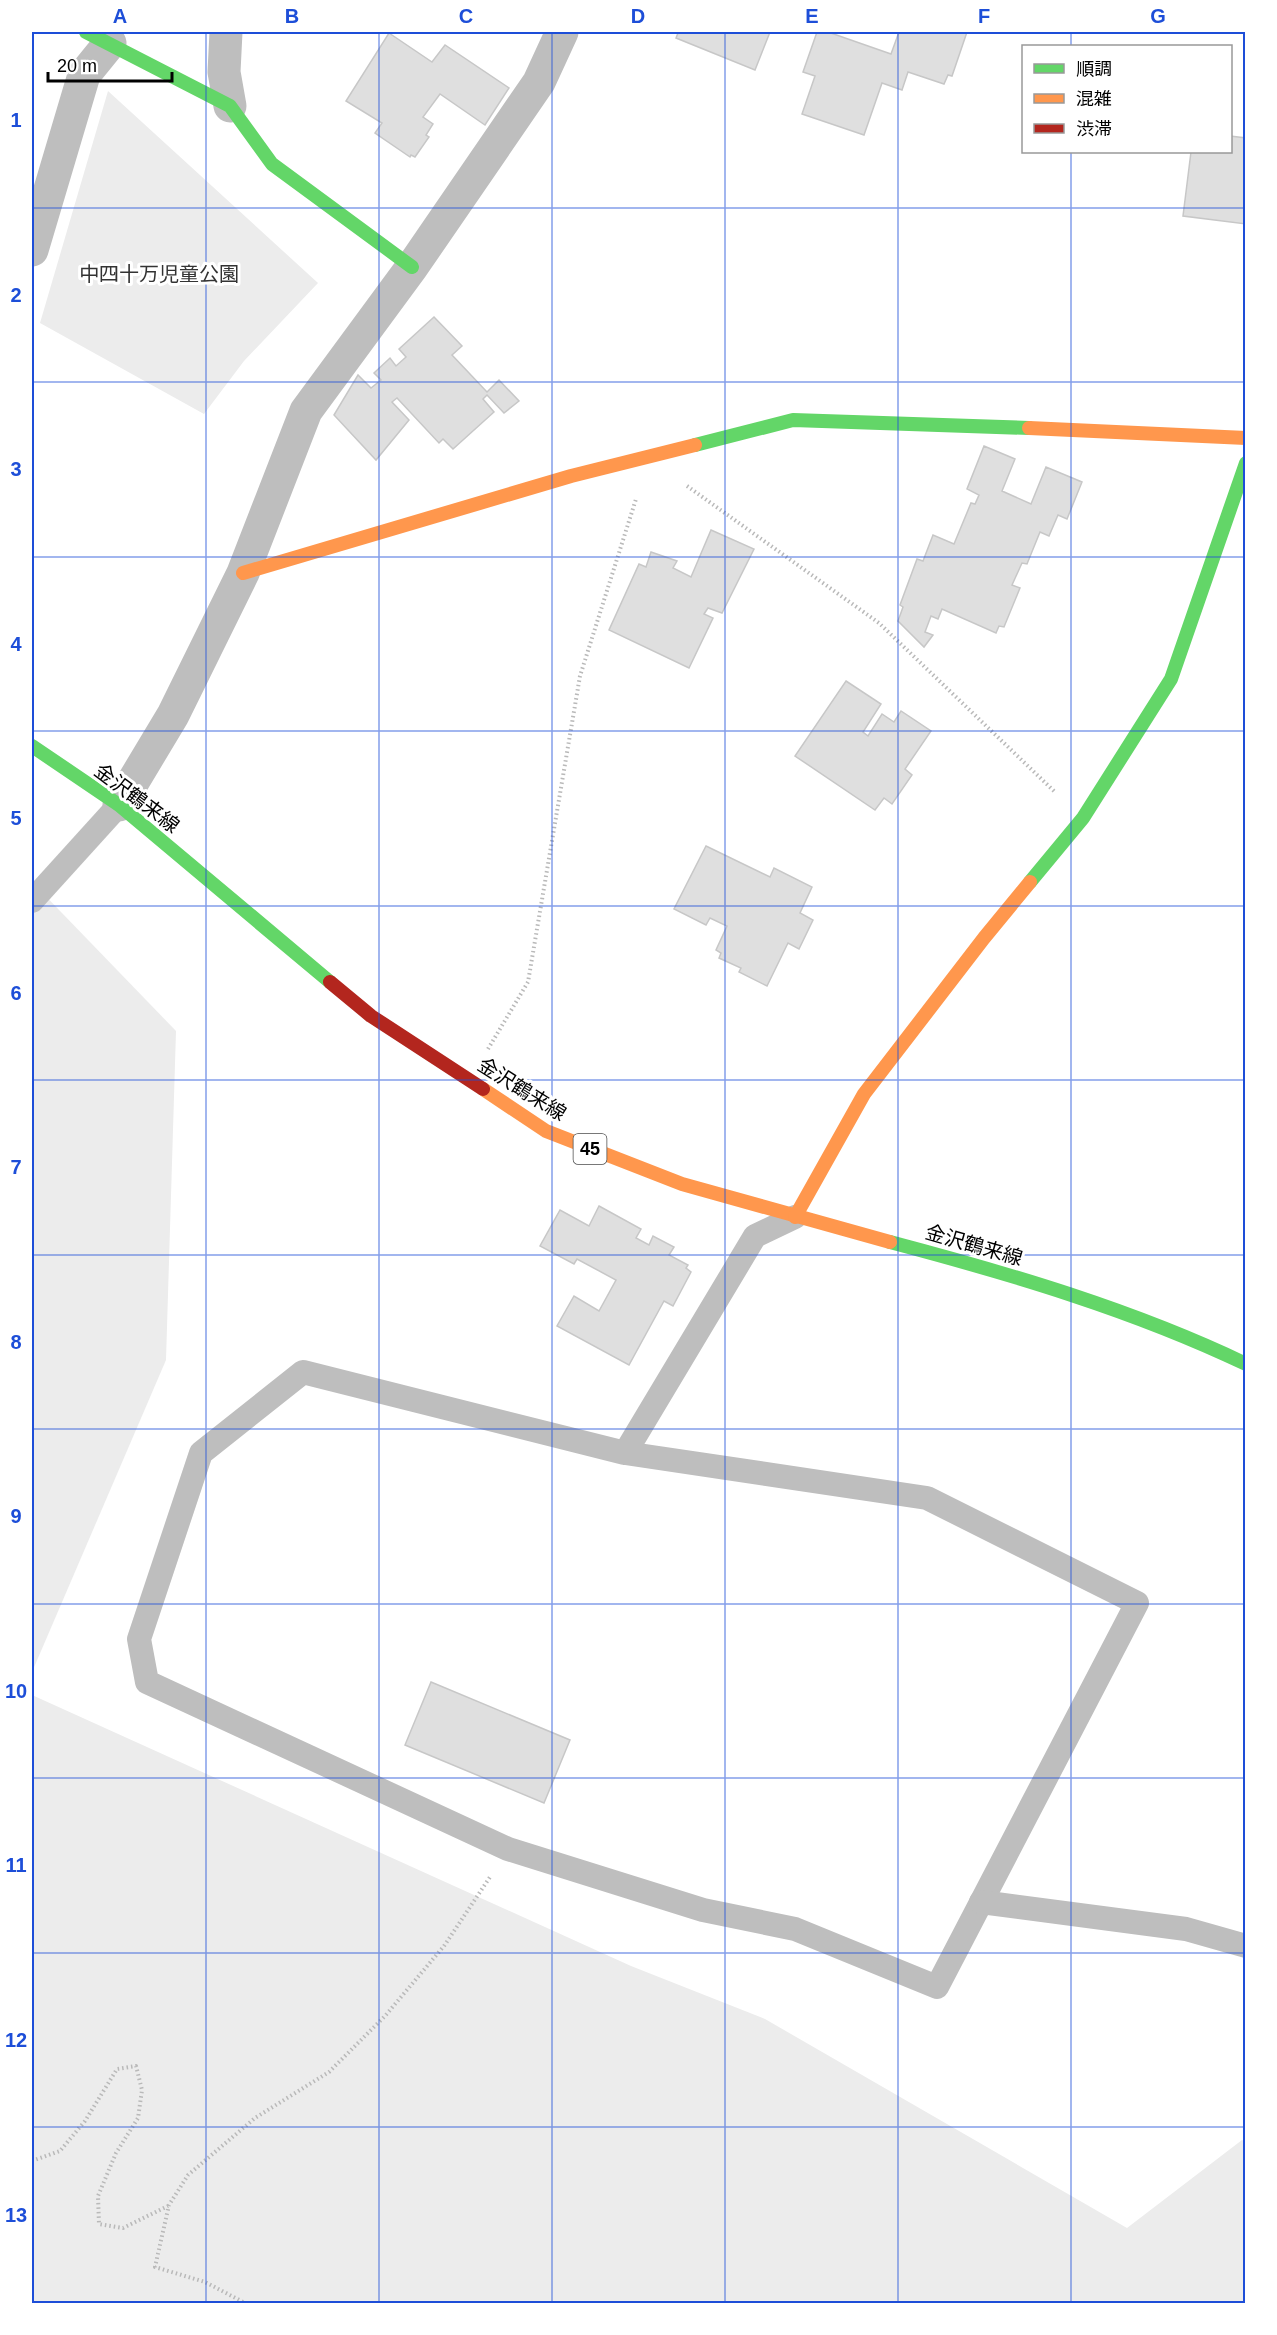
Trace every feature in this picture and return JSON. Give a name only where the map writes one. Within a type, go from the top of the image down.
[{"type":"street","points":[[226,32],[224,72],[230,106],[272,164],[412,267]]},
{"type":"street","points":[[119,805],[173,715],[243,573],[306,411],[412,267],[539,82],[562,32]]},
{"type":"street","points":[[32,250],[84,75],[98,37],[230,106]]},
{"type":"street","points":[[243,573],[571,476],[793,420],[950,424],[1245,438]]},
{"type":"street","points":[[795,1217],[864,1094],[984,938],[1083,818],[1171,679],[1245,463]]},
{"type":"street","name":"金沢鶴来線","points":[[32,746],[119,805],[371,1016],[546,1131],[682,1185],[939,1255],[1072,1295],[1200,1342],[1245,1364]]},
{"type":"lane","points":[[32,901],[119,805]]},
{"type":"lane","points":[[625,1454],[755,1236],[795,1217]]},
{"type":"lane","points":[[303,1372],[625,1454],[927,1498],[1137,1603],[937,1987],[795,1929],[703,1910],[508,1849],[147,1682],[139,1639],[201,1453],[303,1372]]},
{"type":"lane","points":[[981,1902],[1186,1929],[1245,1946]]},
{"type":"path","points":[[470,1080],[528,982],[580,676],[650,456],[695,493],[879,623],[1083,818]]},
{"type":"path","points":[[247,2304],[205,2282],[154,2267],[169,2205],[188,2175],[255,2118],[329,2072],[385,2016],[444,1946],[508,1849]]},
{"type":"path","points":[[32,2161],[60,2151],[85,2121],[117,2069],[136,2066],[142,2090],[138,2118],[116,2153],[98,2196],[99,2224],[123,2228],[169,2205]]},
{"type":"green space","name":"中四十万児童公園","points":[[108,91],[318,283],[244,361],[204,414],[40,323]]},
{"type":"green space","points":[[32,882],[176,1031],[166,1360],[32,1672]]},
{"type":"green space","points":[[32,1695],[631,1966],[765,2019],[1127,2228],[1242,2140],[1246,2142],[1245,2303],[32,2303]]},
{"type":"building","points":[[674,32],[770,32],[755,70],[676,38],[678,33]]},
{"type":"building","points":[[817,32],[828,32],[891,54],[899,32],[967,32],[952,76],[948,75],[944,84],[908,72],[902,90],[882,83],[864,135],[802,114],[815,76],[803,72]]},
{"type":"building","points":[[389,33],[432,62],[445,45],[509,88],[485,125],[440,94],[423,117],[433,124],[426,135],[429,137],[415,157],[411,155],[410,157],[375,133],[382,123],[346,101]]},
{"type":"building","points":[[1232,136],[1246,138],[1246,224],[1183,216],[1191,153],[1232,153]]},
{"type":"building","points":[[434,317],[462,346],[452,355],[487,392],[499,380],[519,401],[504,413],[487,395],[483,399],[494,412],[453,449],[443,439],[439,443],[397,398],[392,402],[409,420],[376,460],[334,415],[358,375],[371,388],[381,380],[374,373],[390,358],[396,366],[406,357],[399,349]]},
{"type":"building","points":[[984,446],[1015,459],[1002,491],[1031,504],[1046,467],[1082,482],[1067,519],[1058,515],[1049,536],[1040,532],[1027,564],[1022,563],[1012,585],[1020,588],[1004,627],[999,626],[996,633],[942,609],[938,619],[931,616],[925,632],[933,635],[924,647],[898,621],[903,607],[900,605],[917,559],[923,561],[933,535],[954,544],[971,503],[975,504],[979,495],[967,489]]},
{"type":"building","points":[[711,530],[754,549],[722,613],[708,608],[704,614],[713,618],[689,668],[609,630],[639,564],[646,567],[651,552],[677,561],[673,568],[691,577]]},
{"type":"building","points":[[846,681],[881,704],[863,732],[868,736],[882,714],[894,722],[901,711],[931,731],[905,769],[912,775],[892,804],[884,798],[875,810],[795,756]]},
{"type":"building","points":[[706,846],[770,877],[774,868],[812,887],[800,913],[813,920],[799,949],[788,943],[767,986],[739,972],[741,968],[719,958],[721,953],[716,950],[727,926],[710,918],[706,925],[674,909]]},
{"type":"building","points":[[599,1206],[641,1229],[636,1238],[649,1245],[653,1236],[674,1247],[669,1255],[688,1265],[686,1268],[691,1272],[673,1306],[664,1301],[629,1365],[557,1326],[574,1296],[599,1311],[616,1280],[577,1259],[574,1264],[540,1246],[560,1210],[589,1226]]},
{"type":"building","points":[[431,1682],[570,1740],[544,1803],[405,1745]]},
{"type":"traffic: fast","points":[[86,32],[230,106],[272,164],[412,267]]},
{"type":"traffic: fast","points":[[695,445],[793,420],[1029,428]]},
{"type":"traffic: fast","points":[[1030,882],[1083,818],[1171,679],[1246,463]]},
{"type":"traffic: fast","points":[[32,746],[119,805],[330,982]]},
{"type":"traffic: fast","points":[[890,1242],[1026,1280],[1116,1310],[1246,1364]]},
{"type":"traffic: slow","points":[[1029,428],[1246,438]]},
{"type":"traffic: slow","points":[[243,573],[571,476],[695,445]]},
{"type":"traffic: slow","points":[[795,1217],[864,1094],[1030,882]]},
{"type":"traffic: slow","points":[[483,1089],[546,1131],[682,1184],[890,1242]]},
{"type":"traffic: jam","points":[[330,982],[371,1016],[483,1089]]}]
